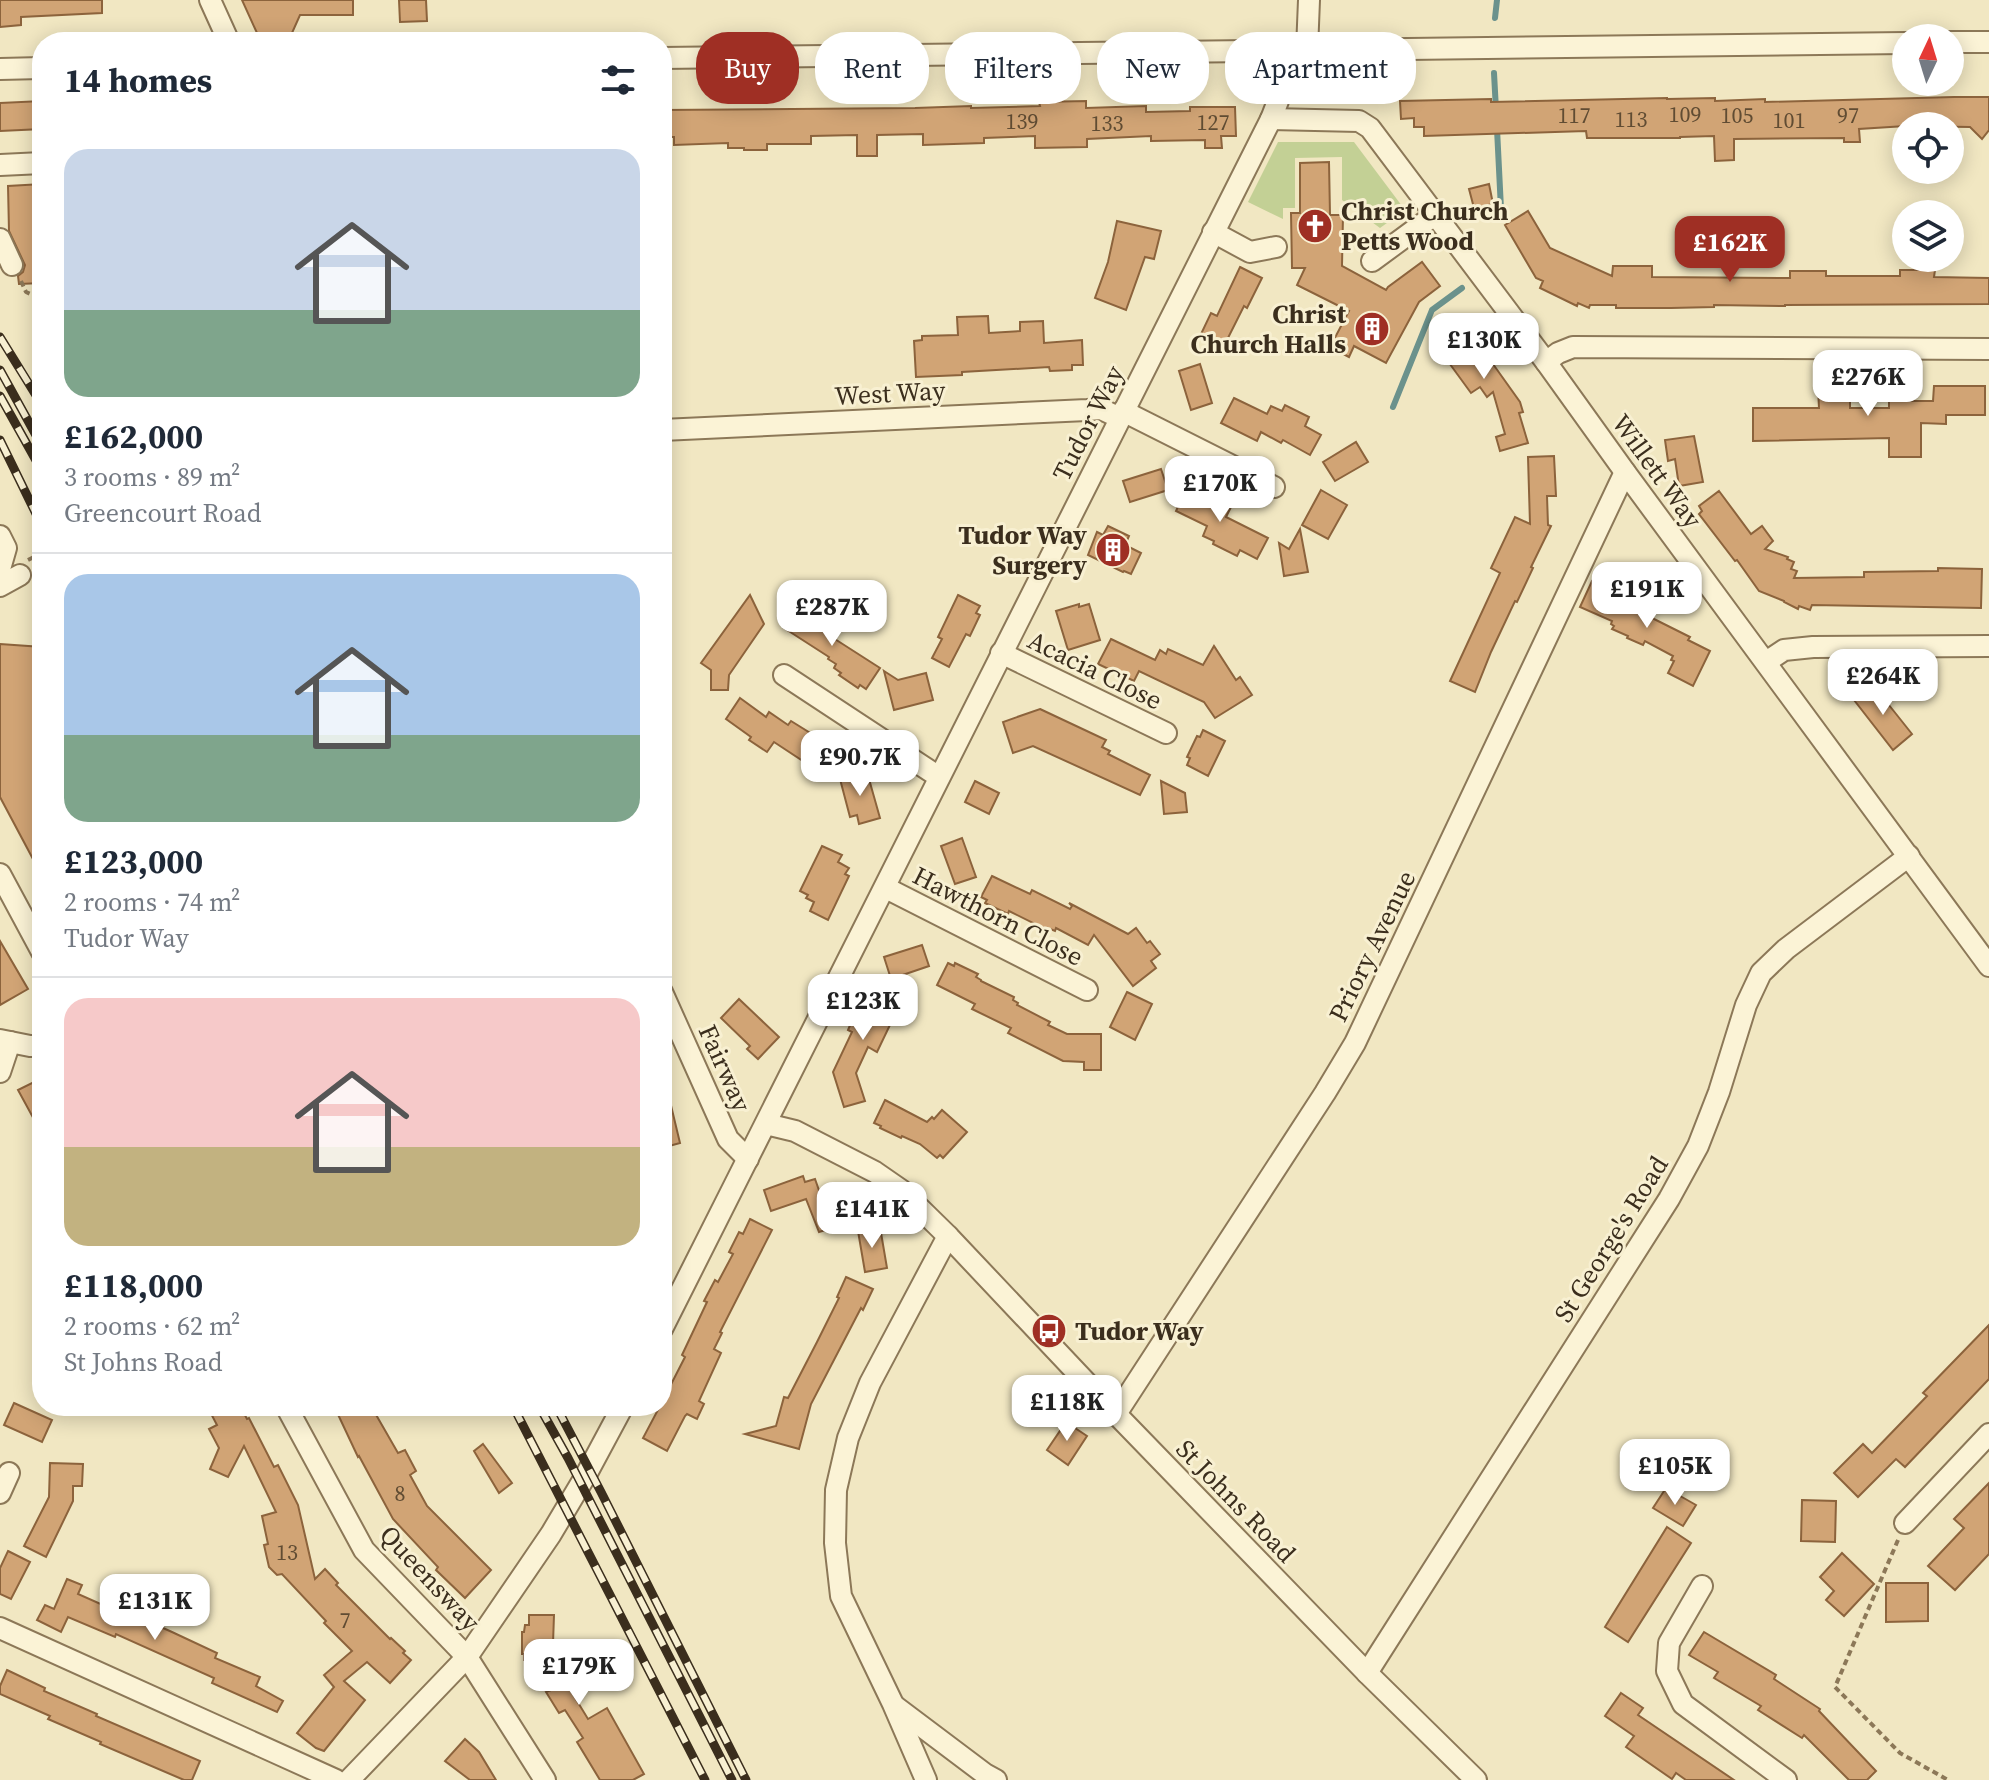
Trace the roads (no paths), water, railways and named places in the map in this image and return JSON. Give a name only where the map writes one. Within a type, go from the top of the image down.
[{"type":"street","points":[[210,0],[224,32]]},
{"type":"street","points":[[1308,32],[1309,0]]},
{"type":"street","points":[[1964,42],[1989,42]]},
{"type":"street","points":[[1416,49],[1892,43]]},
{"type":"street","points":[[672,58],[1225,52]]},
{"type":"street","points":[[0,69],[32,68]]},
{"type":"street","name":"Tudor Way","points":[[672,1309],[1277,104]]},
{"type":"street","name":"Willett Way","points":[[1271,119],[1359,121],[1370,128],[1546,362],[1989,966]]},
{"type":"street","points":[[0,165],[32,163]]},
{"type":"street","points":[[1372,261],[1436,214]]},
{"type":"street","points":[[1213,232],[1250,252],[1276,247]]},
{"type":"street","points":[[0,239],[12,265]]},
{"type":"street","points":[[1546,362],[1573,347],[1989,349]]},
{"type":"street","name":"West Way","points":[[672,430],[1101,409],[1121,414],[1274,487]]},
{"type":"street","name":"Priory Avenue","points":[[1116,1414],[1355,1043],[1625,472]]},
{"type":"street","points":[[0,536],[6,548],[10,572],[0,586]]},
{"type":"street","points":[[1766,662],[1784,650],[1813,647],[1989,646]]},
{"type":"street","name":"Acacia Close","points":[[1001,653],[1166,733]]},
{"type":"street","points":[[784,675],[939,777]]},
{"type":"street","name":"St George's Road","points":[[1367,1673],[1669,1199],[1698,1146],[1719,1092],[1746,1005],[1761,973],[1786,949],[1909,856]]},
{"type":"street","points":[[0,874],[32,921]]},
{"type":"street","name":"Hawthorn Close","points":[[886,888],[1087,990]]},
{"type":"street","name":"Fairway","points":[[672,1014],[728,1139],[748,1159]]},
{"type":"street","points":[[0,1072],[5,1041],[32,1046]]},
{"type":"street","name":"St Johns Road","points":[[766,1124],[795,1131],[875,1172],[901,1190],[1367,1673],[1476,1780]]},
{"type":"street","points":[[926,1780],[841,1596],[835,1543],[836,1490],[848,1438],[870,1383],[948,1236]]},
{"type":"street","name":"Queensway","points":[[291,1416],[364,1550],[467,1657],[545,1780]]},
{"type":"street","points":[[349,1780],[467,1657],[551,1534],[618,1416]]},
{"type":"street","points":[[1905,1523],[1989,1434]]},
{"type":"street","points":[[0,1493],[9,1473]]},
{"type":"street","points":[[1702,1586],[1669,1643],[1667,1671],[1683,1704],[1786,1780]]},
{"type":"street","points":[[0,1628],[336,1780]]},
{"type":"street","points":[[893,1704],[996,1780]]},
{"type":"waterway","points":[[1495,18],[1497,0]]},
{"type":"waterway","points":[[1494,73],[1496,110]]},
{"type":"waterway","points":[[1497,129],[1501,209]]},
{"type":"waterway","points":[[1393,407],[1432,310],[1462,288]]},
{"type":"railway","points":[[0,337],[32,389]]},
{"type":"railway","points":[[0,370],[32,428]]},
{"type":"railway","points":[[0,396],[32,453]]},
{"type":"railway","points":[[0,440],[32,506]]},
{"type":"railway","points":[[518,1416],[705,1780]]},
{"type":"railway","points":[[545,1416],[732,1780]]},
{"type":"railway","points":[[561,1416],[746,1780]]},
{"type":"place","name":"Christ Church Petts Wood","points":[[1315,226]]},
{"type":"place","name":"Christ Church Halls","points":[[1372,329]]},
{"type":"place","name":"Tudor Way Surgery","points":[[1113,550]]},
{"type":"place","name":"Tudor Way","points":[[1049,1331]]}]
